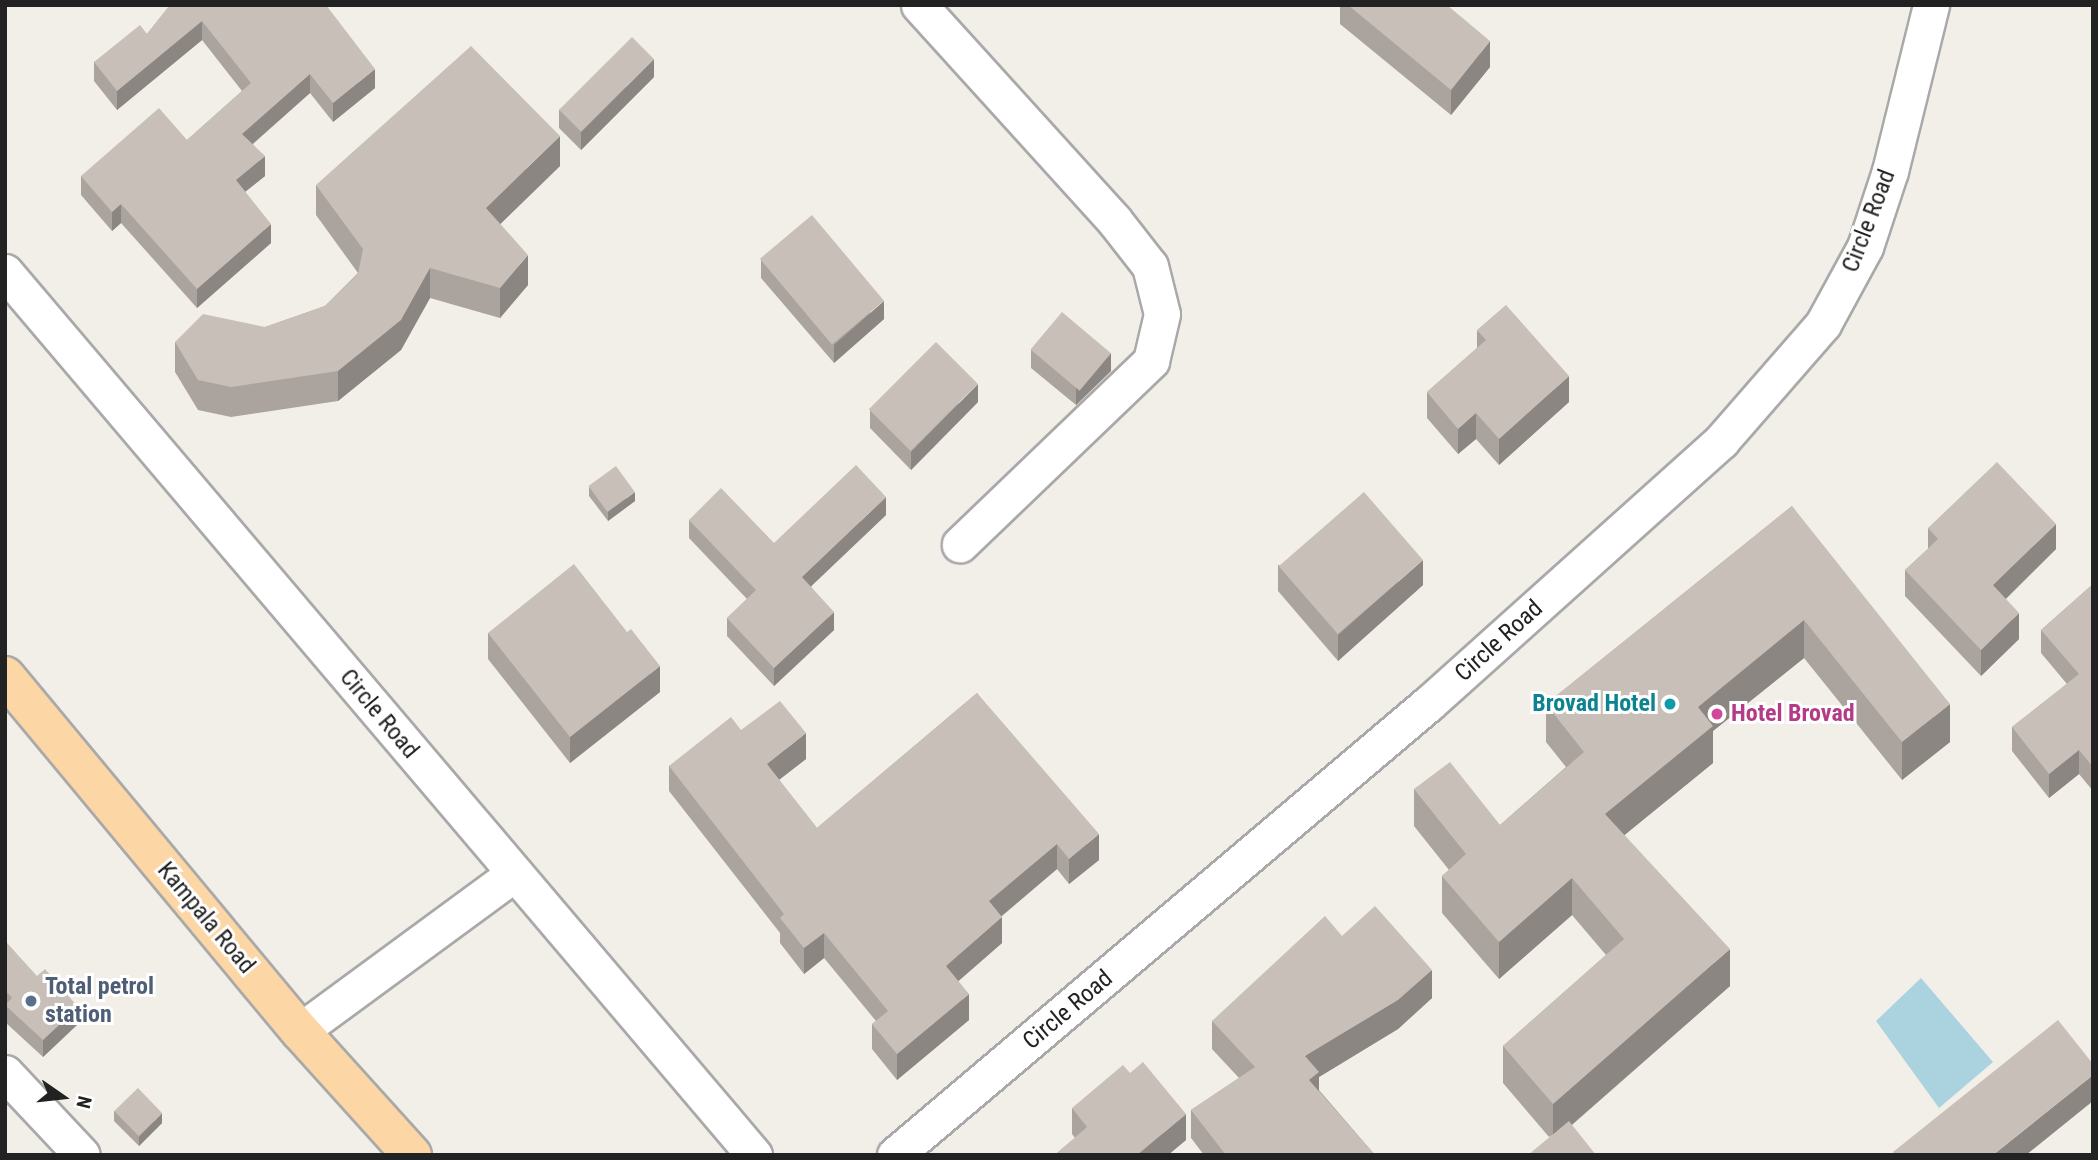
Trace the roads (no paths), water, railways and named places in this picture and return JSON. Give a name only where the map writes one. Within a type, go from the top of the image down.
[{"type":"main road","name":"Kampala Road","points":[[5,676],[300,1031],[411,1155]]},
{"type":"street","points":[[919,5],[1114,220],[1150,266],[1163,314],[1151,361],[961,544]]},
{"type":"street","name":"Circle Road","points":[[895,1155],[1429,705],[1721,441],[1823,324],[1865,247],[1890,171],[1931,5]]},
{"type":"street","name":"Circle Road","points":[[5,272],[754,1155]]},
{"type":"street","points":[[300,1031],[514,874]]},
{"type":"street","points":[[5,1073],[82,1155]]},
{"type":"water","points":[[1921,978],[1993,1062],[1939,1108],[1876,1021]]},
{"type":"place","name":"Brovad Hotel","points":[[1670,704]]},
{"type":"place","name":"Hotel Brovad","points":[[1717,714]]},
{"type":"place","name":"Total petrol station","points":[[31,1001]]}]
